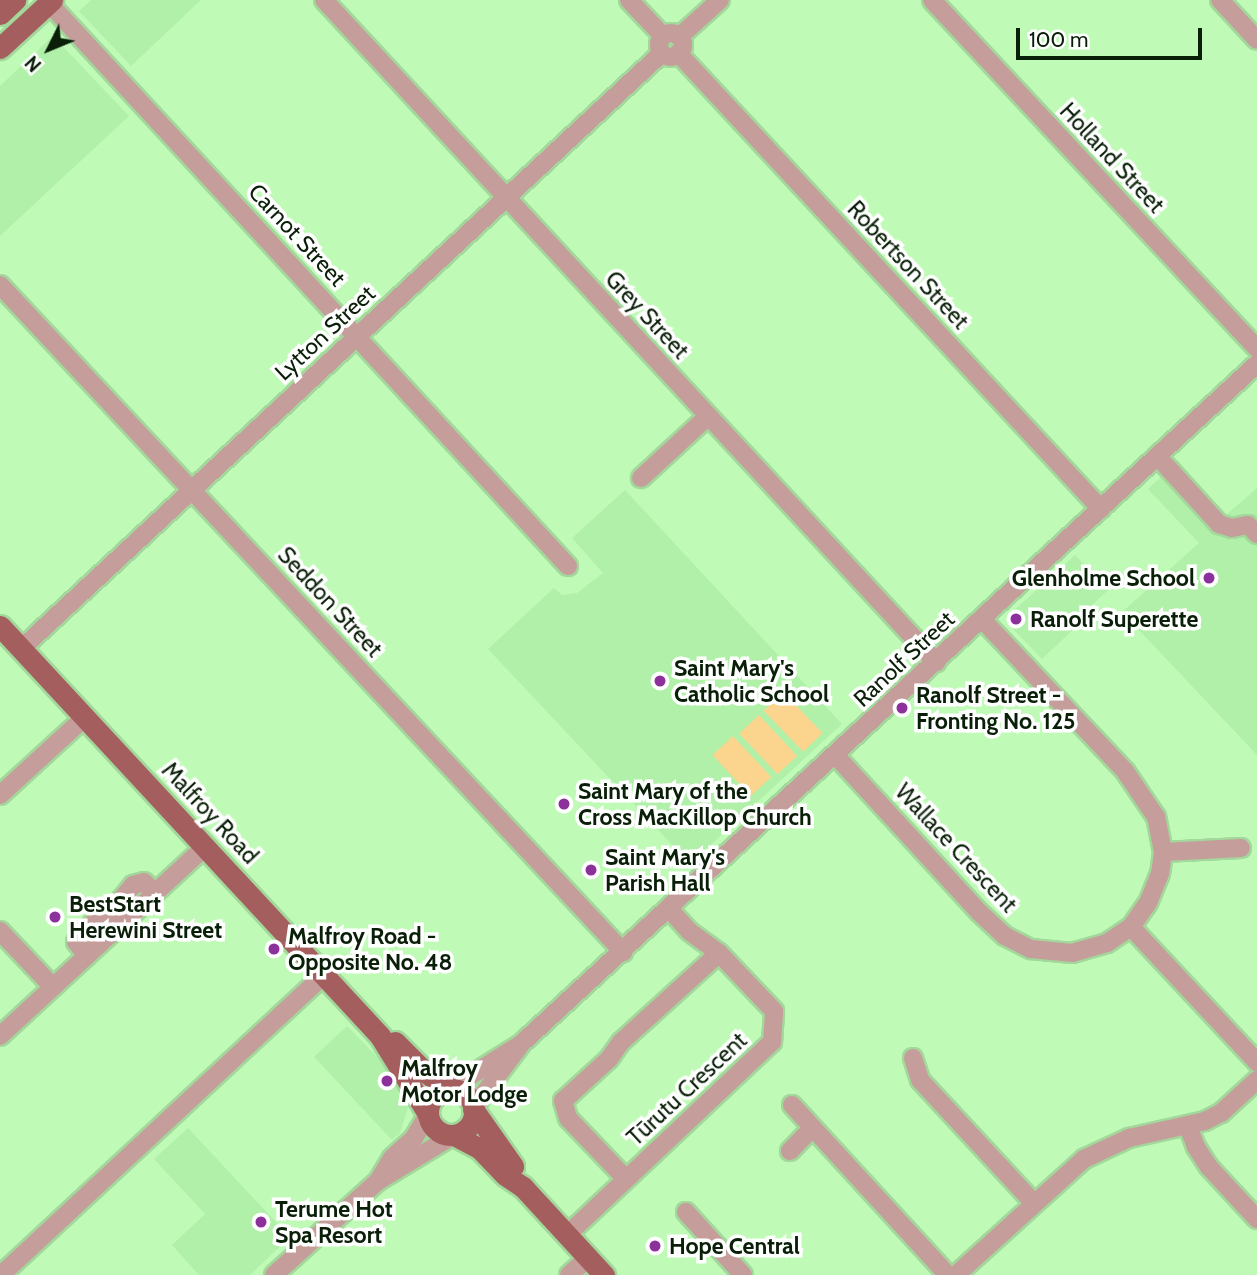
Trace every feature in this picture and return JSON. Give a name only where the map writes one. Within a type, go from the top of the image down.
[{"type":"main road","points":[[0,14],[15,0]]},
{"type":"main road","points":[[0,48],[49,1]]},
{"type":"main road","name":"Malfroy Road","points":[[0,626],[380,1035],[428,1115]]},
{"type":"main road","name":"Malfroy Road","points":[[380,1035],[398,1044],[425,1072],[448,1089]]},
{"type":"main road","points":[[523,1187],[514,1166],[465,1094],[448,1089],[431,1100],[428,1115],[437,1130],[454,1135],[480,1149],[505,1175],[523,1187],[604,1275]]},
{"type":"main road","points":[[454,1135],[469,1126],[473,1108]]},
{"type":"street","name":"Grey Street","points":[[324,0],[936,662]]},
{"type":"street","name":"Robertson Street","points":[[629,0],[1101,509]]},
{"type":"street","name":"Lytton Street","points":[[21,649],[720,0]]},
{"type":"street","name":"Holland Street","points":[[932,0],[1257,349]]},
{"type":"street","points":[[1220,0],[1257,40]]},
{"type":"street","name":"Carnot Street","points":[[49,1],[568,566]]},
{"type":"street","name":"Seddon Street","points":[[0,285],[623,952]]},
{"type":"street","name":"Ranolf Street","points":[[448,1089],[521,1044],[670,910],[1257,364]]},
{"type":"street","points":[[641,478],[708,416]]},
{"type":"street","points":[[1158,457],[1219,524],[1232,528],[1248,525],[1257,534]]},
{"type":"street","name":"Wallace Crescent","points":[[836,756],[980,913],[1005,936],[1031,949],[1072,953],[1107,943],[1131,927],[1155,888],[1163,852],[1156,817],[1138,787],[982,619]]},
{"type":"street","points":[[0,795],[85,717]]},
{"type":"street","points":[[0,1037],[205,846]]},
{"type":"street","points":[[1163,852],[1241,848]]},
{"type":"street","name":"Tūrutu Crescent","points":[[567,1235],[772,1042],[774,1012],[719,953],[689,931],[670,910]]},
{"type":"street","points":[[1131,927],[1257,1062]]},
{"type":"street","points":[[1,935],[53,987]]},
{"type":"street","points":[[626,1179],[568,1118],[563,1101],[609,1059],[621,1042],[719,953]]},
{"type":"street","points":[[1,1275],[324,975]]},
{"type":"street","name":"Ranolf Street","points":[[473,1108],[521,1044]]},
{"type":"street","points":[[913,1058],[920,1080],[1034,1203]]},
{"type":"street","points":[[956,1275],[1034,1203],[1097,1151],[1129,1138],[1188,1126],[1221,1112],[1257,1080]]},
{"type":"street","points":[[792,1105],[948,1275]]},
{"type":"street","points":[[378,1181],[392,1158],[414,1138],[428,1115]]},
{"type":"street","points":[[1188,1126],[1196,1147],[1209,1167],[1257,1219]]},
{"type":"street","points":[[790,1151],[812,1128]]},
{"type":"street","points":[[274,1275],[378,1181],[454,1135]]},
{"type":"street","points":[[686,1212],[743,1275]]},
{"type":"street","points":[[569,1275],[588,1258]]},
{"type":"shaded area","points":[[91,0],[201,0],[131,66],[79,11]]},
{"type":"shaded area","points":[[53,36],[129,116],[0,236],[0,86]]},
{"type":"shaded area","name":"Glenholme School","points":[[1172,467],[1220,520],[1257,488],[1257,755],[1122,612],[1199,543],[1148,489]]},
{"type":"shaded area","name":"Saint Mary's Catholic School","points":[[625,490],[842,724],[690,864],[488,649],[554,588],[562,595],[577,593],[603,573],[572,538]]},
{"type":"shaded area","points":[[1075,555],[1108,590],[1074,622],[1077,626],[1042,659],[1013,629],[1012,612]]},
{"type":"shaded area","points":[[783,692],[823,733],[803,752],[764,711]]},
{"type":"shaded area","points":[[759,715],[797,756],[777,774],[739,733]]},
{"type":"shaded area","points":[[733,736],[771,777],[751,796],[713,755]]},
{"type":"shaded area","points":[[347,1026],[403,1083],[410,1101],[400,1133],[392,1140],[314,1057]]},
{"type":"shaded area","points":[[188,1128],[290,1237],[250,1275],[199,1275],[172,1245],[205,1214],[154,1159]]},
{"type":"place","name":"Glenholme School","points":[[1209,578]]},
{"type":"place","name":"Ranolf Superette","points":[[1016,619]]},
{"type":"place","name":"Saint Mary's Catholic School","points":[[660,681]]},
{"type":"place","name":"Ranolf Street - Fronting No. 125","points":[[902,708]]},
{"type":"place","name":"Saint Mary of the Cross MacKillop Church","points":[[564,804]]},
{"type":"place","name":"Saint Mary's Parish Hall","points":[[591,870]]},
{"type":"place","name":"BestStart Herewini Street","points":[[55,917]]},
{"type":"place","name":"Malfroy Road - Opposite No. 48","points":[[274,949]]},
{"type":"place","name":"Malfroy Motor Lodge","points":[[387,1081]]},
{"type":"place","name":"Terume Hot Spa Resort","points":[[261,1222]]},
{"type":"place","name":"Hope Central","points":[[655,1246]]}]
